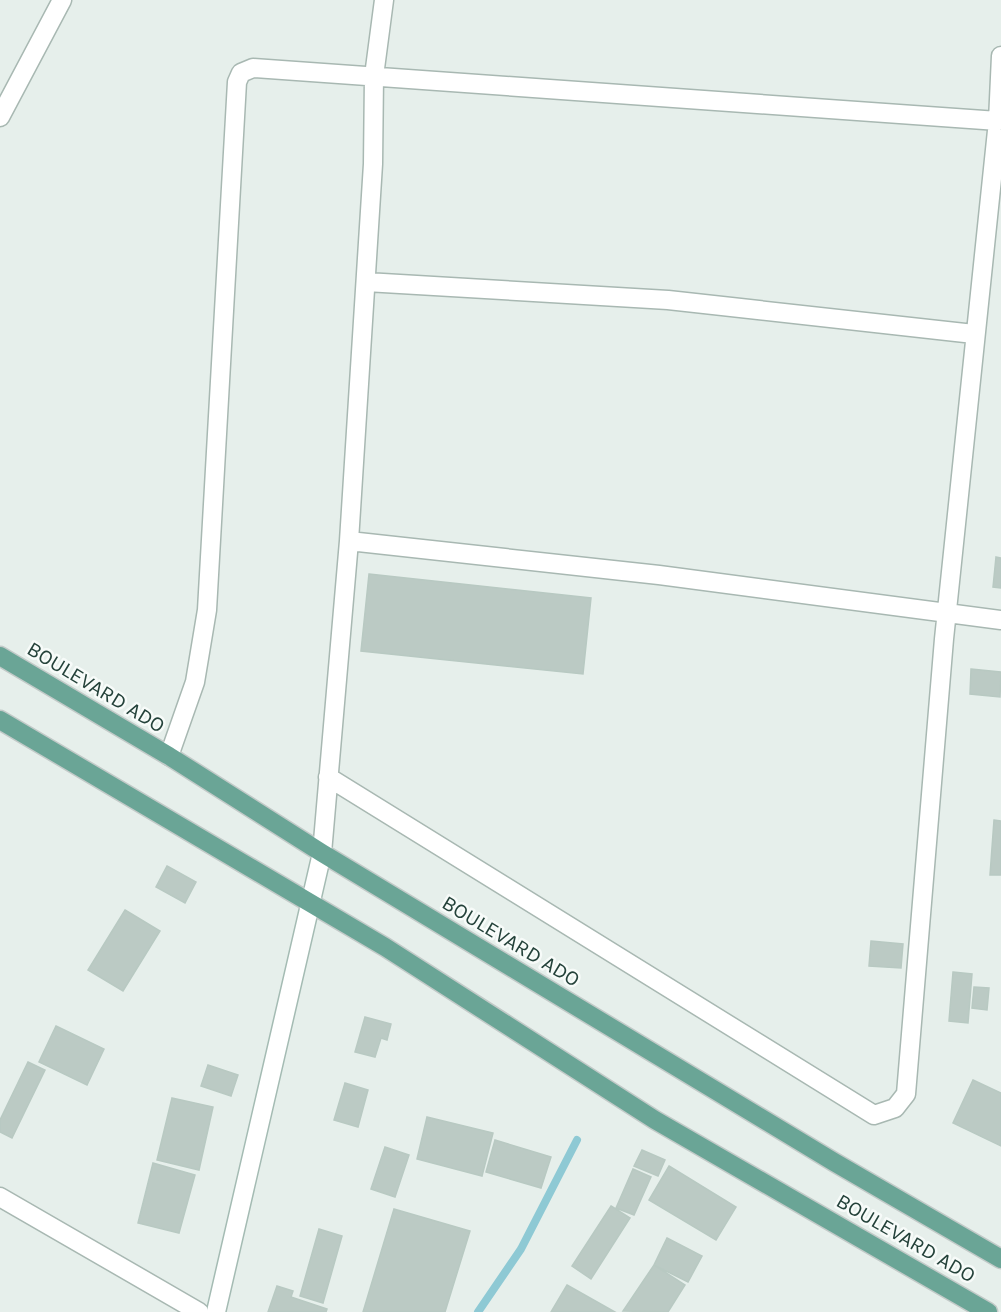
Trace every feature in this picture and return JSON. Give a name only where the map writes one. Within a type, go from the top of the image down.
[{"type":"main road","name":"BOULEVARD ADO","points":[[0,656],[169,756],[322,853],[834,1162],[1001,1259]]},
{"type":"main road","name":"BOULEVARD ADO","points":[[0,720],[395,954],[655,1120],[988,1312]]},
{"type":"street","points":[[0,117],[62,0]]},
{"type":"street","points":[[216,1312],[322,853],[349,541],[373,164],[374,76],[384,0]]},
{"type":"street","points":[[328,777],[874,1115],[895,1108],[906,1094],[947,612],[998,121],[1001,56]]},
{"type":"street","points":[[169,756],[195,682],[207,610],[237,82],[241,73],[253,68],[998,121]]},
{"type":"street","points":[[366,282],[668,300],[975,334]]},
{"type":"street","points":[[349,541],[659,575],[1001,620]]},
{"type":"street","points":[[0,1197],[199,1312]]},
{"type":"building","points":[[996,557],[1001,558],[1001,588],[993,587]]},
{"type":"building","points":[[369,574],[591,598],[583,674],[361,651]]},
{"type":"building","points":[[971,669],[1001,672],[1000,697],[970,694]]},
{"type":"building","points":[[994,820],[1001,821],[1001,875],[990,875]]},
{"type":"building","points":[[167,866],[196,882],[185,903],[156,887]]},
{"type":"building","points":[[125,910],[160,931],[123,991],[88,970]]},
{"type":"building","points":[[871,941],[903,944],[901,968],[869,966]]},
{"type":"building","points":[[953,972],[972,974],[968,1023],[949,1021]]},
{"type":"building","points":[[974,987],[989,988],[987,1010],[972,1008]]},
{"type":"building","points":[[365,1017],[391,1024],[387,1040],[381,1038],[375,1057],[355,1052]]},
{"type":"building","points":[[56,1026],[104,1049],[87,1085],[39,1062]]},
{"type":"building","points":[[28,1062],[45,1070],[12,1138],[0,1132],[0,1120]]},
{"type":"building","points":[[208,1065],[238,1075],[231,1096],[201,1086]]},
{"type":"building","points":[[973,1080],[1001,1093],[1001,1146],[953,1123]]},
{"type":"building","points":[[345,1083],[368,1090],[358,1127],[334,1120]]},
{"type":"building","points":[[172,1098],[213,1107],[199,1170],[157,1160]]},
{"type":"building","points":[[427,1117],[493,1133],[482,1176],[417,1159]]},
{"type":"building","points":[[495,1140],[551,1157],[541,1188],[486,1172]]},
{"type":"building","points":[[385,1147],[409,1155],[395,1197],[371,1189]]},
{"type":"building","points":[[642,1150],[665,1160],[658,1176],[634,1166]]},
{"type":"building","points":[[153,1163],[195,1175],[179,1233],[138,1223]]},
{"type":"building","points":[[669,1166],[736,1207],[716,1240],[649,1200]]},
{"type":"building","points":[[633,1169],[651,1177],[634,1215],[616,1208]]},
{"type":"building","points":[[611,1206],[630,1218],[591,1279],[572,1266]]},
{"type":"building","points":[[394,1209],[470,1231],[445,1312],[363,1312]]},
{"type":"building","points":[[319,1229],[342,1236],[323,1303],[300,1296]]},
{"type":"building","points":[[667,1238],[702,1256],[688,1282],[654,1265]]},
{"type":"building","points":[[654,1265],[685,1285],[668,1312],[623,1311]]},
{"type":"building","points":[[567,1285],[615,1312],[551,1312]]},
{"type":"building","points":[[277,1286],[293,1291],[291,1297],[327,1309],[326,1312],[268,1312]]},
{"type":"waterway","points":[[478,1312],[521,1249],[577,1140]]}]
